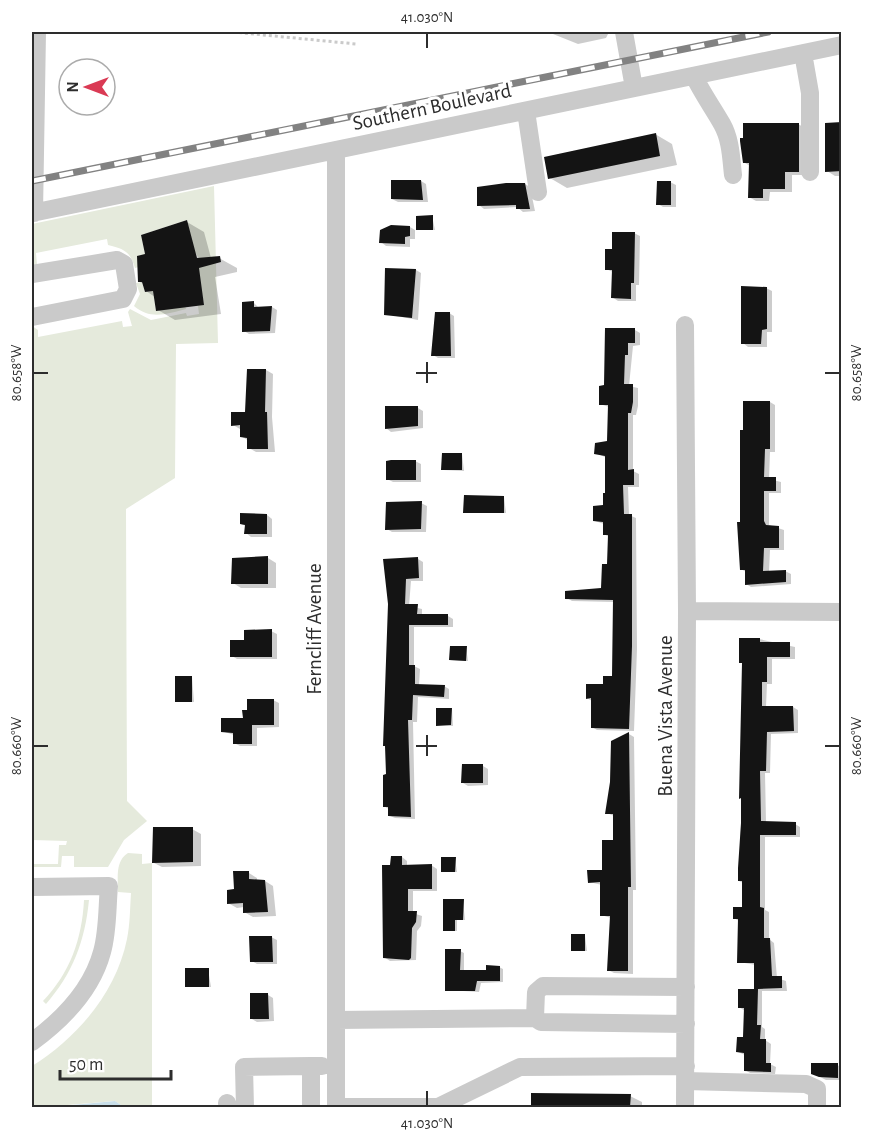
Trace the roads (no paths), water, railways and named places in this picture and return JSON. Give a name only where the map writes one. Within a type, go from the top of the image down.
[{"type":"street","points":[[33,213],[37,32]]},
{"type":"street","points":[[624,32],[634,88]]},
{"type":"street","name":"Southern Boulevard","points":[[33,213],[842,45]]},
{"type":"street","points":[[803,53],[810,93],[810,172]]},
{"type":"street","points":[[694,76],[723,126],[730,145],[733,175]]},
{"type":"street","points":[[526,111],[538,192]]},
{"type":"street","name":"Ferncliff Avenue","points":[[336,150],[336,1107]]},
{"type":"street","points":[[32,274],[117,260],[124,264],[128,289],[123,299],[32,317]]},
{"type":"street","name":"Buena Vista Avenue","points":[[685,326],[687,611],[685,1107]]},
{"type":"street","points":[[687,611],[842,612]]},
{"type":"street","points":[[32,887],[109,886],[106,934],[102,953],[94,971],[74,1004],[32,1042]]},
{"type":"street","points":[[535,1018],[536,992],[543,986],[686,987]]},
{"type":"street","points":[[336,1020],[535,1018],[541,1022],[686,1024]]},
{"type":"street","points":[[311,1066],[311,1107]]},
{"type":"street","points":[[233,1106],[244,1067],[336,1066]]},
{"type":"street","points":[[336,1107],[450,1105],[520,1067],[686,1073],[806,1084],[817,1089],[817,1107]]},
{"type":"water","points":[[115,1101],[124,1107],[57,1107],[62,1106]]},
{"type":"railway","points":[[32,181],[768,32]]}]
